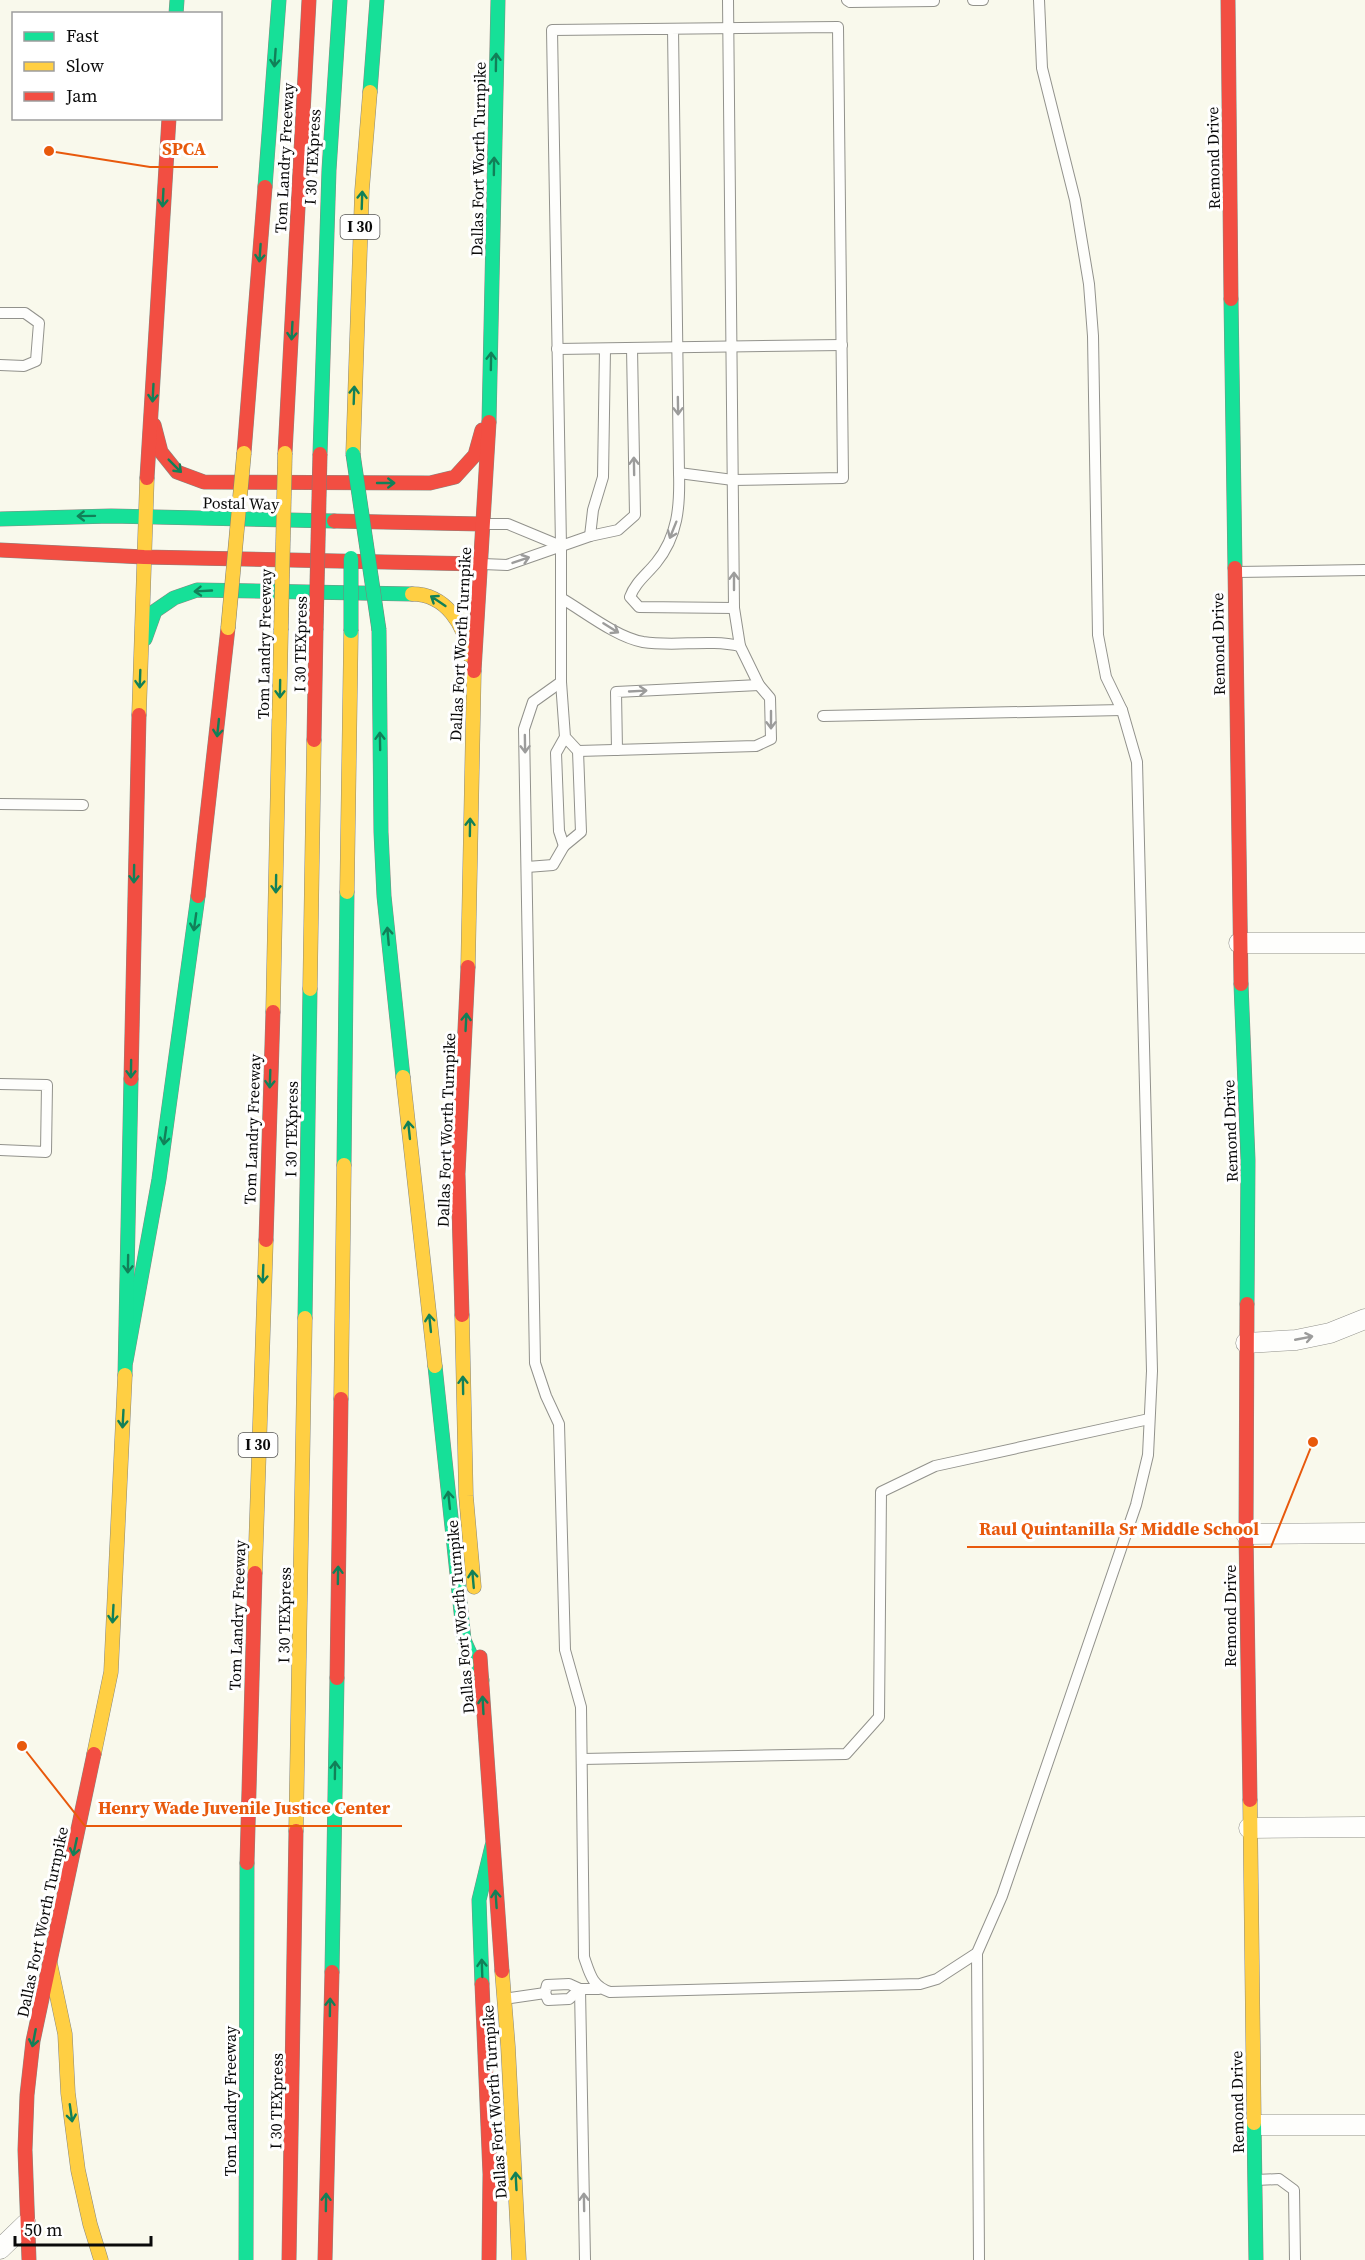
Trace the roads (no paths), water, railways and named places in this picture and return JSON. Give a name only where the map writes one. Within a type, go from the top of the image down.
[{"type":"main road","points":[[126,1361],[154,1209],[198,906],[244,453],[279,0]]},
{"type":"main road","name":"Tom Landry Freeway","points":[[246,2260],[247,1829],[275,939],[285,453],[309,0]]},
{"type":"main road","name":"I 30 TEXpress","points":[[289,2260],[324,252],[332,97],[340,0]]},
{"type":"main road","name":"I 30","points":[[325,2260],[334,1829],[353,454],[362,190],[377,0]]},
{"type":"main road","name":"Dallas Fort Worth Turnpike","points":[[475,1599],[466,1496],[458,1174],[468,975],[473,690],[490,399],[498,0]]},
{"type":"main road","name":"Remond Drive","points":[[1228,0],[1239,943],[1248,1160],[1246,1534],[1256,2260]]},
{"type":"main road","name":"Dallas Fort Worth Turnpike","points":[[29,2260],[25,2142],[27,2088],[33,2041],[111,1672],[126,1361],[136,772],[145,518],[169,120]]},
{"type":"main road","points":[[152,414],[161,452],[177,472],[204,482],[430,483],[454,477],[475,455],[490,399]]},
{"type":"main road","points":[[353,454],[379,630],[381,832],[389,955],[464,1640],[482,1680]]},
{"type":"main road","name":"Postal Way","points":[[0,519],[111,516],[482,524]]},
{"type":"main road","points":[[0,550],[144,558],[480,564]]},
{"type":"main road","points":[[141,650],[155,611],[174,598],[197,590],[426,594],[453,612],[468,637],[473,690]]},
{"type":"main road","name":"Dallas Fort Worth Turnpike","points":[[478,1634],[504,1999],[519,2260]]},
{"type":"main road","points":[[489,2260],[490,2174],[479,1900],[492,1846]]},
{"type":"main road","points":[[50,1963],[64,2034],[68,2093],[78,2170],[101,2260]]},
{"type":"street","points":[[1239,943],[1365,943]]},
{"type":"street","points":[[1246,1343],[1296,1340],[1330,1333],[1365,1319]]},
{"type":"street","points":[[1246,1534],[1365,1533]]},
{"type":"street","points":[[1249,1828],[1365,1827]]},
{"type":"street","points":[[1254,2125],[1365,2125]]},
{"type":"street","points":[[0,2249],[26,2224]]},
{"type":"lane","points":[[578,751],[756,746],[771,739],[771,698],[759,686],[740,646],[734,608],[728,0]]},
{"type":"lane","points":[[847,0],[850,2],[934,1]]},
{"type":"lane","points":[[973,0],[983,0]]},
{"type":"lane","points":[[979,2260],[977,1953],[1002,1896],[1136,1505],[1148,1455],[1152,1371],[1137,762],[1122,710],[1106,676],[1098,635],[1093,347],[1089,284],[1075,200],[1042,68],[1039,0]]},
{"type":"lane","points":[[564,846],[559,831],[556,753],[565,737],[561,682],[561,546],[552,30],[838,27],[843,478],[733,480],[679,473]]},
{"type":"lane","points":[[673,29],[680,505],[675,527],[657,562],[634,586],[630,597],[639,607],[734,608]]},
{"type":"lane","points":[[0,313],[26,313],[39,323],[36,361],[24,366],[0,365]]},
{"type":"lane","points":[[557,349],[842,345]]},
{"type":"lane","points":[[480,564],[507,565],[590,536],[618,530],[635,515],[632,348]]},
{"type":"lane","points":[[590,536],[593,510],[603,477],[605,349]]},
{"type":"lane","points":[[482,524],[508,524],[561,546]]},
{"type":"lane","points":[[1234,572],[1365,570]]},
{"type":"lane","points":[[561,597],[626,637],[670,644],[723,642],[740,646]]},
{"type":"lane","points":[[561,682],[534,702],[524,729],[535,1363],[546,1396],[559,1424],[565,1650],[581,1707],[584,1957],[592,1979],[599,1989]]},
{"type":"lane","points":[[617,750],[616,692],[759,686]]},
{"type":"lane","points":[[823,716],[1122,710]]},
{"type":"lane","points":[[527,867],[553,865],[564,846],[581,832],[578,751],[565,737]]},
{"type":"lane","points":[[0,804],[83,805]]},
{"type":"lane","points":[[0,1084],[47,1085],[46,1152],[0,1150]]},
{"type":"lane","points":[[582,1760],[846,1754],[879,1717],[881,1492],[935,1467],[1149,1419]]},
{"type":"lane","points":[[504,1999],[545,1993],[548,1985],[569,1984],[580,1989],[599,1989],[610,1992],[920,1984],[937,1979],[977,1953]]},
{"type":"lane","points":[[580,1989],[585,2260]]},
{"type":"lane","points":[[1255,2180],[1279,2179],[1294,2190],[1294,2260]]},
{"type":"lane","points":[[518,2222],[529,2260]]},
{"type":"place","name":"SPCA","points":[[49,151]]},
{"type":"place","name":"Raul Quintanilla Sr Middle School","points":[[1313,1442]]},
{"type":"place","name":"Henry Wade Juvenile Justice Center","points":[[22,1746]]}]
